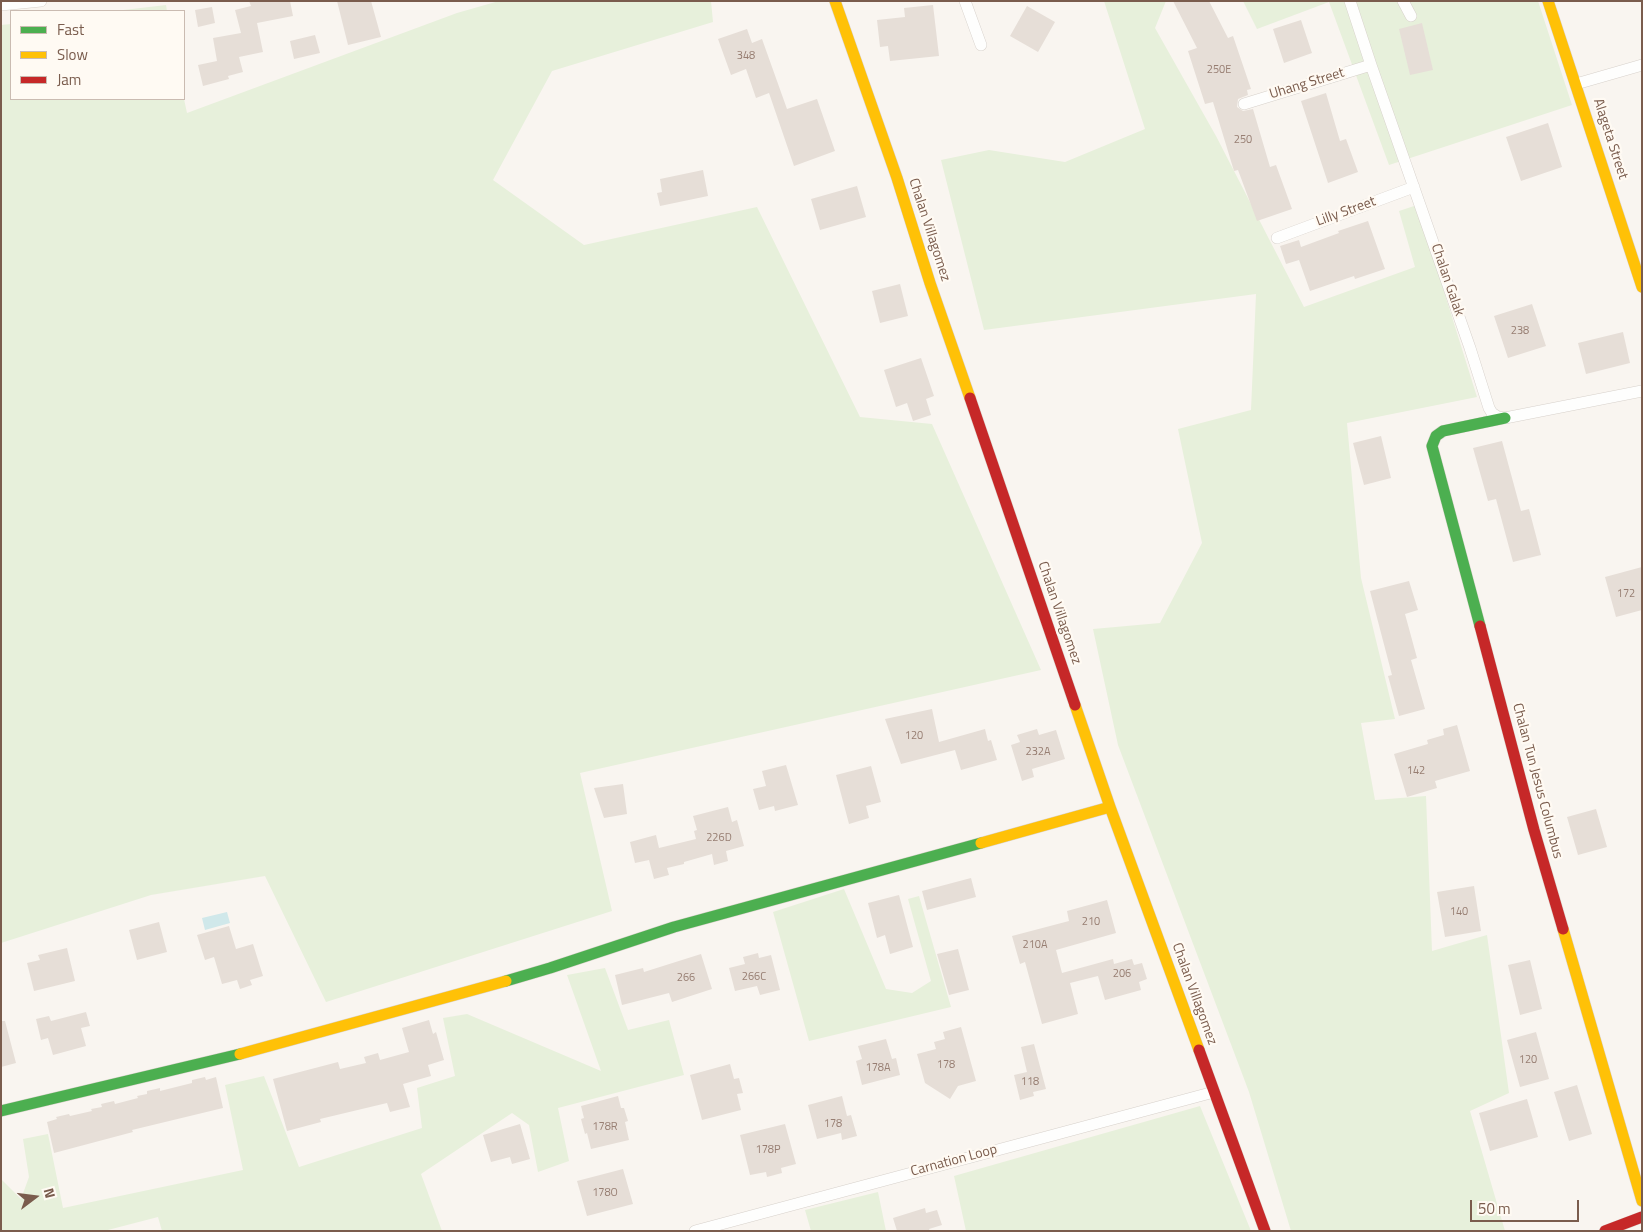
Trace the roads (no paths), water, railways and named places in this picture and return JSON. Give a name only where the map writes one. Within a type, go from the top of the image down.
[{"type":"street","points":[[1,5],[41,1]]},
{"type":"street","name":"Chalan Villagomez","points":[[834,1],[897,178],[930,284],[1110,807],[1265,1231]]},
{"type":"street","points":[[965,1],[981,45]]},
{"type":"street","name":"Chalan Galak","points":[[1350,1],[1489,408],[1494,416],[1505,418]]},
{"type":"street","points":[[1403,1],[1411,16]]},
{"type":"street","name":"Alageta Street","points":[[1548,1],[1642,287]]},
{"type":"street","name":"Uhang Street","points":[[1244,104],[1371,64]]},
{"type":"street","points":[[1576,84],[1642,65]]},
{"type":"street","name":"Lilly Street","points":[[1277,238],[1414,187]]},
{"type":"street","points":[[1505,418],[1642,391]]},
{"type":"street","name":"Chalan Tun Jesus Columbus","points":[[1505,418],[1443,431],[1436,436],[1433,442],[1433,452],[1534,830],[1642,1201]]},
{"type":"street","points":[[1,1111],[257,1050],[444,999],[550,968],[674,927],[1041,828],[1110,807]]},
{"type":"street","name":"Carnation Loop","points":[[695,1231],[1214,1092]]},
{"type":"street","points":[[1605,1231],[1642,1217]]},
{"type":"water","points":[[227,912],[230,923],[205,930],[202,918]]}]
